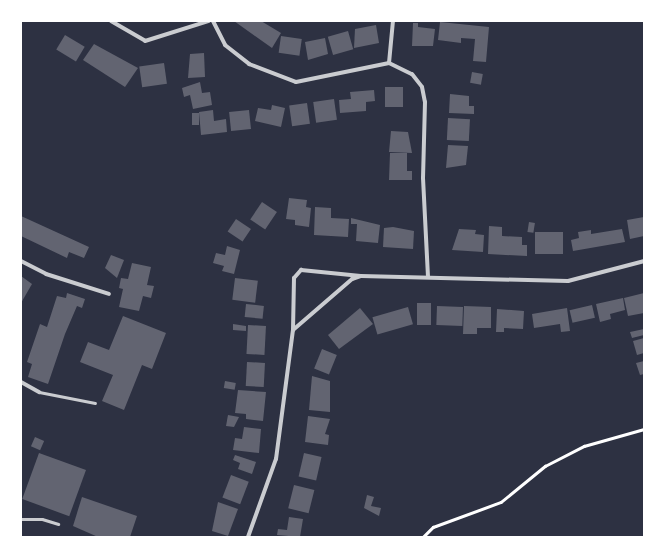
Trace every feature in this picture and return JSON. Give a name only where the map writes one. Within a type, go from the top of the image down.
[{"type":"street","points":[[111,21],[145,41],[209,21]]},
{"type":"street","points":[[213,21],[225,45],[249,64],[296,82],[389,63],[412,74],[422,88],[425,102],[422,178],[428,277]]},
{"type":"street","points":[[389,63],[393,21]]},
{"type":"street","points":[[21,261],[46,274],[109,294]]},
{"type":"street","points":[[248,537],[276,459],[293,330],[294,278],[301,270],[361,276],[568,281],[644,261]]},
{"type":"street","points":[[293,330],[361,276]]},
{"type":"street","points":[[21,382],[39,392]]},
{"type":"lane","points":[[39,392],[95,403]]},
{"type":"lane","points":[[21,519],[42,519],[58,524]]},
{"type":"path","points":[[423,537],[433,527],[502,502],[545,466],[584,446],[644,430]]},
{"type":"building","points":[[234,21],[261,21],[281,33],[272,48]]},
{"type":"building","points":[[440,22],[489,27],[486,62],[473,61],[475,39],[461,38],[461,43],[438,40]]},
{"type":"building","points":[[413,23],[418,23],[418,27],[435,29],[433,46],[412,46]]},
{"type":"building","points":[[376,25],[379,43],[354,48],[355,29]]},
{"type":"building","points":[[348,31],[353,49],[333,55],[328,37]]},
{"type":"building","points":[[65,35],[85,47],[76,61],[56,50]]},
{"type":"building","points":[[281,36],[302,39],[299,56],[279,53]]},
{"type":"building","points":[[325,38],[328,54],[308,60],[305,42]]},
{"type":"building","points":[[94,44],[138,68],[125,87],[83,60]]},
{"type":"building","points":[[204,53],[205,77],[188,78],[190,54]]},
{"type":"building","points":[[164,63],[167,84],[142,87],[139,66]]},
{"type":"building","points":[[472,72],[483,74],[481,85],[470,83]]},
{"type":"building","points":[[200,82],[202,93],[210,92],[212,105],[193,109],[190,95],[184,97],[182,88]]},
{"type":"building","points":[[385,87],[403,87],[403,107],[385,107]]},
{"type":"building","points":[[374,90],[375,101],[366,102],[366,111],[340,113],[339,100],[351,99],[350,92]]},
{"type":"building","points":[[450,94],[469,96],[469,106],[474,106],[474,114],[449,113]]},
{"type":"building","points":[[334,99],[337,120],[316,123],[313,102]]},
{"type":"building","points":[[307,103],[310,124],[292,126],[289,106]]},
{"type":"building","points":[[272,105],[285,108],[281,127],[255,121],[258,108],[271,110]]},
{"type":"building","points":[[213,110],[214,121],[226,119],[227,132],[201,135],[199,112]]},
{"type":"building","points":[[249,110],[251,129],[231,131],[229,112]]},
{"type":"building","points":[[192,113],[199,113],[199,125],[192,125]]},
{"type":"building","points":[[448,118],[470,119],[469,141],[447,140]]},
{"type":"building","points":[[391,131],[408,132],[412,153],[389,152]]},
{"type":"building","points":[[448,145],[468,146],[466,165],[446,168]]},
{"type":"building","points":[[390,153],[407,153],[407,171],[412,171],[412,180],[389,180]]},
{"type":"building","points":[[289,198],[307,200],[306,207],[311,208],[309,227],[295,225],[295,220],[286,219]]},
{"type":"building","points":[[262,202],[277,212],[265,229],[250,219]]},
{"type":"building","points":[[315,207],[331,208],[331,218],[349,219],[348,237],[314,235]]},
{"type":"building","points":[[21,216],[89,247],[84,258],[69,252],[67,258],[21,236]]},
{"type":"building","points":[[644,217],[644,236],[630,239],[627,220]]},
{"type":"building","points":[[351,218],[380,225],[378,243],[356,241],[357,224],[351,224]]},
{"type":"building","points":[[236,219],[251,229],[243,242],[228,231]]},
{"type":"building","points":[[529,222],[535,223],[533,233],[527,232]]},
{"type":"building","points":[[489,226],[502,227],[502,236],[522,237],[522,245],[527,245],[527,256],[488,254]]},
{"type":"building","points":[[393,227],[414,231],[413,249],[383,247],[384,228]]},
{"type":"building","points":[[459,229],[476,230],[475,234],[484,235],[483,252],[452,250]]},
{"type":"building","points":[[622,229],[625,242],[573,251],[571,240],[579,238],[578,232],[591,230],[591,234]]},
{"type":"building","points":[[535,232],[563,232],[563,254],[535,254]]},
{"type":"building","points":[[227,246],[240,250],[234,274],[222,271],[224,266],[213,263],[216,253],[225,255]]},
{"type":"building","points":[[111,255],[124,260],[117,278],[105,268]]},
{"type":"building","points":[[132,263],[151,267],[147,285],[154,286],[151,298],[143,296],[139,311],[119,307],[123,289],[119,288],[121,278],[128,279]]},
{"type":"building","points":[[21,276],[32,284],[21,303]]},
{"type":"building","points":[[235,278],[258,281],[255,303],[232,300]]},
{"type":"building","points":[[67,293],[85,299],[82,308],[77,306],[65,334],[48,384],[28,377],[32,364],[27,362],[40,324],[47,327],[57,296],[66,298]]},
{"type":"building","points":[[644,293],[644,313],[628,316],[624,298]]},
{"type":"building","points":[[623,298],[625,310],[610,314],[611,319],[600,322],[596,304]]},
{"type":"building","points":[[417,303],[431,303],[431,325],[417,325]]},
{"type":"building","points":[[246,304],[264,306],[263,319],[245,317]]},
{"type":"building","points":[[592,305],[595,318],[573,323],[570,310]]},
{"type":"building","points":[[437,306],[463,307],[462,326],[436,325]]},
{"type":"building","points":[[464,306],[491,307],[491,328],[477,328],[477,334],[463,334]]},
{"type":"building","points":[[408,307],[413,324],[377,335],[372,317]]},
{"type":"building","points":[[360,308],[373,324],[339,349],[328,335]]},
{"type":"building","points":[[567,308],[570,331],[561,332],[560,324],[534,328],[532,314]]},
{"type":"building","points":[[497,309],[524,311],[523,329],[504,328],[504,332],[496,332]]},
{"type":"building","points":[[123,316],[166,333],[152,369],[142,365],[124,410],[102,401],[113,375],[80,362],[88,342],[109,350]]},
{"type":"building","points":[[233,324],[246,326],[246,331],[233,330]]},
{"type":"building","points":[[248,325],[266,326],[264,355],[246,354]]},
{"type":"building","points":[[644,329],[644,335],[632,338],[630,332]]},
{"type":"building","points":[[644,338],[644,353],[637,355],[633,341]]},
{"type":"building","points":[[322,349],[337,355],[329,374],[314,368]]},
{"type":"building","points":[[644,361],[644,374],[640,375],[636,363]]},
{"type":"building","points":[[247,362],[265,363],[264,387],[246,386]]},
{"type":"building","points":[[312,376],[330,381],[330,412],[309,410]]},
{"type":"building","points":[[225,381],[236,383],[235,390],[224,388]]},
{"type":"building","points":[[238,390],[266,392],[263,421],[246,419],[246,414],[235,413]]},
{"type":"building","points":[[228,415],[239,417],[234,427],[226,426]]},
{"type":"building","points":[[308,416],[330,419],[325,434],[329,435],[328,445],[305,442]]},
{"type":"building","points":[[244,427],[261,429],[259,453],[233,450],[235,438],[242,439]]},
{"type":"building","points":[[35,437],[44,441],[40,450],[31,446]]},
{"type":"building","points":[[39,453],[86,470],[69,516],[22,499]]},
{"type":"building","points":[[304,453],[322,457],[316,480],[299,476]]},
{"type":"building","points":[[235,455],[256,462],[252,474],[238,469],[240,463],[233,460]]},
{"type":"building","points":[[231,475],[249,482],[240,504],[222,497]]},
{"type":"building","points":[[294,485],[314,490],[309,513],[288,508]]},
{"type":"building","points":[[367,495],[374,497],[371,506],[381,508],[379,516],[364,508]]},
{"type":"building","points":[[82,497],[137,516],[130,537],[98,537],[73,526]]},
{"type":"building","points":[[218,502],[238,509],[228,536],[212,531]]},
{"type":"building","points":[[289,517],[303,519],[300,537],[277,535],[278,529],[287,530]]}]
